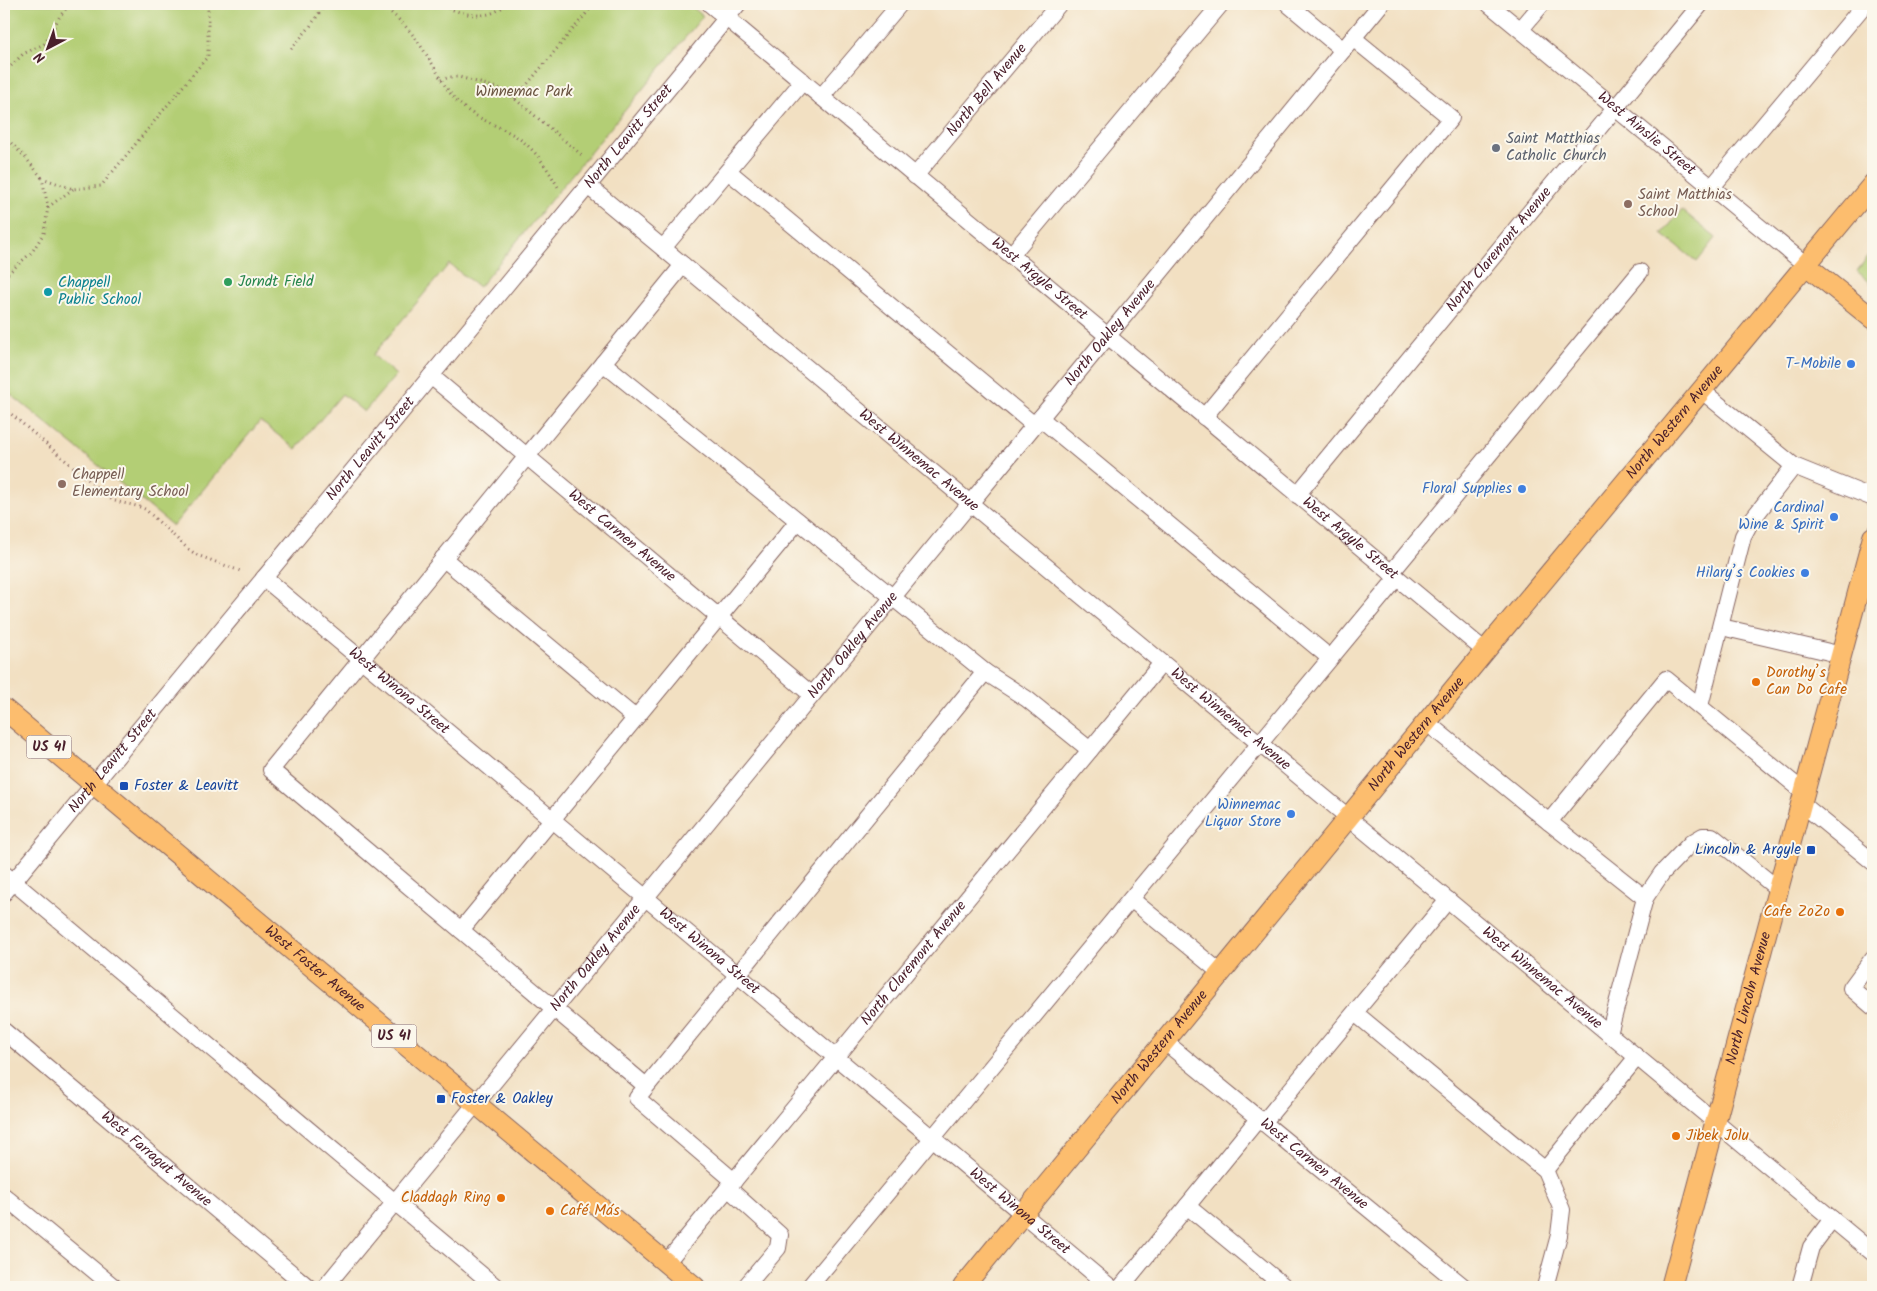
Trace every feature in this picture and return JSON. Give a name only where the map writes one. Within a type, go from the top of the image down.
[{"type":"main road","name":"North Western Avenue","points":[[963,1287],[1484,651],[1873,184]]},
{"type":"main road","name":"West Ainslie Street","points":[[1806,265],[1873,319]]},
{"type":"main road","name":"North Lincoln Avenue","points":[[1671,1287],[1873,537]]},
{"type":"main road","name":"West Foster Avenue","points":[[4,709],[695,1287]]},
{"type":"street","name":"West Argyle Street","points":[[710,4],[1484,651]]},
{"type":"street","name":"North Leavitt Street","points":[[7,883],[94,784],[738,4]]},
{"type":"street","points":[[821,97],[900,4]]},
{"type":"street","name":"North Bell Avenue","points":[[915,176],[1059,4]]},
{"type":"street","points":[[1011,256],[1220,4]]},
{"type":"street","points":[[1204,417],[1452,118],[1288,4]]},
{"type":"street","name":"North Oakley Avenue","points":[[325,1287],[1381,4]]},
{"type":"street","name":"West Ainslie Street","points":[[1489,4],[1806,265]]},
{"type":"street","points":[[1521,30],[1542,4]]},
{"type":"street","name":"North Claremont Avenue","points":[[1297,495],[1701,4]]},
{"type":"street","points":[[1712,187],[1865,4]]},
{"type":"street","points":[[663,248],[803,81]]},
{"type":"street","points":[[728,171],[1330,658]]},
{"type":"street","name":"West Winnemac Avenue","points":[[588,186],[1873,1253]]},
{"type":"street","points":[[646,1086],[271,770],[683,265]]},
{"type":"street","points":[[809,1287],[1330,658],[1394,575],[1640,272]]},
{"type":"street","points":[[603,363],[985,672],[1027,699],[1090,750]]},
{"type":"street","name":"West Carmen Avenue","points":[[431,376],[812,696]]},
{"type":"street","points":[[1701,390],[1794,466],[1873,498]]},
{"type":"street","points":[[1700,706],[1743,536],[1751,521],[1794,466]]},
{"type":"street","points":[[461,930],[798,521]]},
{"type":"street","points":[[443,558],[635,718]]},
{"type":"street","name":"West Winona Street","points":[[264,578],[1110,1287]]},
{"type":"street","points":[[1730,629],[1842,655]]},
{"type":"street","name":"North Claremont Avenue","points":[[666,1263],[1162,662]]},
{"type":"street","points":[[745,1287],[778,1248],[780,1235],[731,1184],[637,1098],[985,672]]},
{"type":"street","points":[[1549,822],[1666,679],[1700,706],[1803,797],[1873,862]]},
{"type":"street","points":[[1426,722],[1645,898]]},
{"type":"street","points":[[1609,1034],[1645,898],[1662,872],[1691,843],[1703,836],[1712,836],[1778,889]]},
{"type":"street","points":[[7,883],[496,1287]]},
{"type":"street","points":[[1131,899],[1221,973]]},
{"type":"street","points":[[1122,1287],[1187,1206],[1355,1013],[1448,900]]},
{"type":"street","points":[[1873,958],[1851,988],[1873,1007]]},
{"type":"street","points":[[1355,1013],[1546,1170],[1562,1210],[1559,1235],[1545,1287]]},
{"type":"street","name":"West Farragut Avenue","points":[[4,1031],[308,1287]]},
{"type":"street","name":"West Carmen Avenue","points":[[1164,1041],[1464,1287]]},
{"type":"street","points":[[1546,1170],[1637,1057]]},
{"type":"street","points":[[4,1196],[114,1287]]},
{"type":"street","points":[[1187,1206],[1285,1287]]},
{"type":"street","points":[[1800,1287],[1811,1247],[1832,1219]]},
{"type":"path","points":[[4,73],[23,54],[44,44],[60,16],[70,4]]},
{"type":"path","points":[[4,136],[42,178],[73,189],[101,186],[208,56],[208,4]]},
{"type":"path","points":[[321,4],[322,9]]},
{"type":"path","points":[[290,49],[309,28],[322,9],[335,4]]},
{"type":"path","points":[[379,4],[407,27],[426,53],[455,100],[467,110],[516,136],[531,147],[545,164],[558,187]]},
{"type":"path","points":[[386,9],[393,4]]},
{"type":"path","points":[[439,4],[457,12],[475,15],[495,12],[506,4]]},
{"type":"path","points":[[515,99],[594,4]]},
{"type":"path","points":[[442,80],[450,77],[459,78],[501,90],[515,99],[583,156]]},
{"type":"path","points":[[4,277],[32,252],[44,233],[48,206],[42,178]]},
{"type":"path","points":[[48,206],[73,189]]},
{"type":"path","points":[[5,410],[112,500],[121,504],[136,505],[144,509],[197,555],[243,572]]},
{"type":"green space","name":"Winnemac Park","points":[[4,4],[689,4],[703,16],[479,287],[449,264],[373,355],[396,375],[364,412],[342,394],[296,449],[260,421],[173,526],[4,389]]},
{"type":"green space","points":[[1682,210],[1716,238],[1697,262],[1662,234]]},
{"type":"green space","points":[[1873,250],[1873,285],[1857,271]]},
{"type":"place","name":"Saint Matthias Catholic Church","points":[[1496,148]]},
{"type":"place","name":"Saint Matthias School","points":[[1628,204]]},
{"type":"place","name":"Jorndt Field","points":[[228,282]]},
{"type":"place","name":"Chappell Public School","points":[[48,292]]},
{"type":"place","name":"T-Mobile","points":[[1851,364]]},
{"type":"place","name":"Chappell Elementary School","points":[[62,484]]},
{"type":"place","name":"Floral Supplies","points":[[1522,489]]},
{"type":"place","name":"Cardinal Wine & Spirit","points":[[1834,517]]},
{"type":"place","name":"Hilary’s Cookies","points":[[1805,573]]},
{"type":"place","name":"Dorothy’s Can Do Cafe","points":[[1756,682]]},
{"type":"place","name":"Foster & Leavitt","points":[[124,786]]},
{"type":"place","name":"Winnemac Liquor Store","points":[[1291,814]]},
{"type":"place","name":"Lincoln & Argyle","points":[[1811,850]]},
{"type":"place","name":"Cafe ZoZo","points":[[1840,912]]},
{"type":"place","name":"Foster & Oakley","points":[[441,1099]]},
{"type":"place","name":"Jibek Jolu","points":[[1676,1136]]},
{"type":"place","name":"Claddagh Ring","points":[[501,1198]]},
{"type":"place","name":"Café Más","points":[[550,1211]]}]
